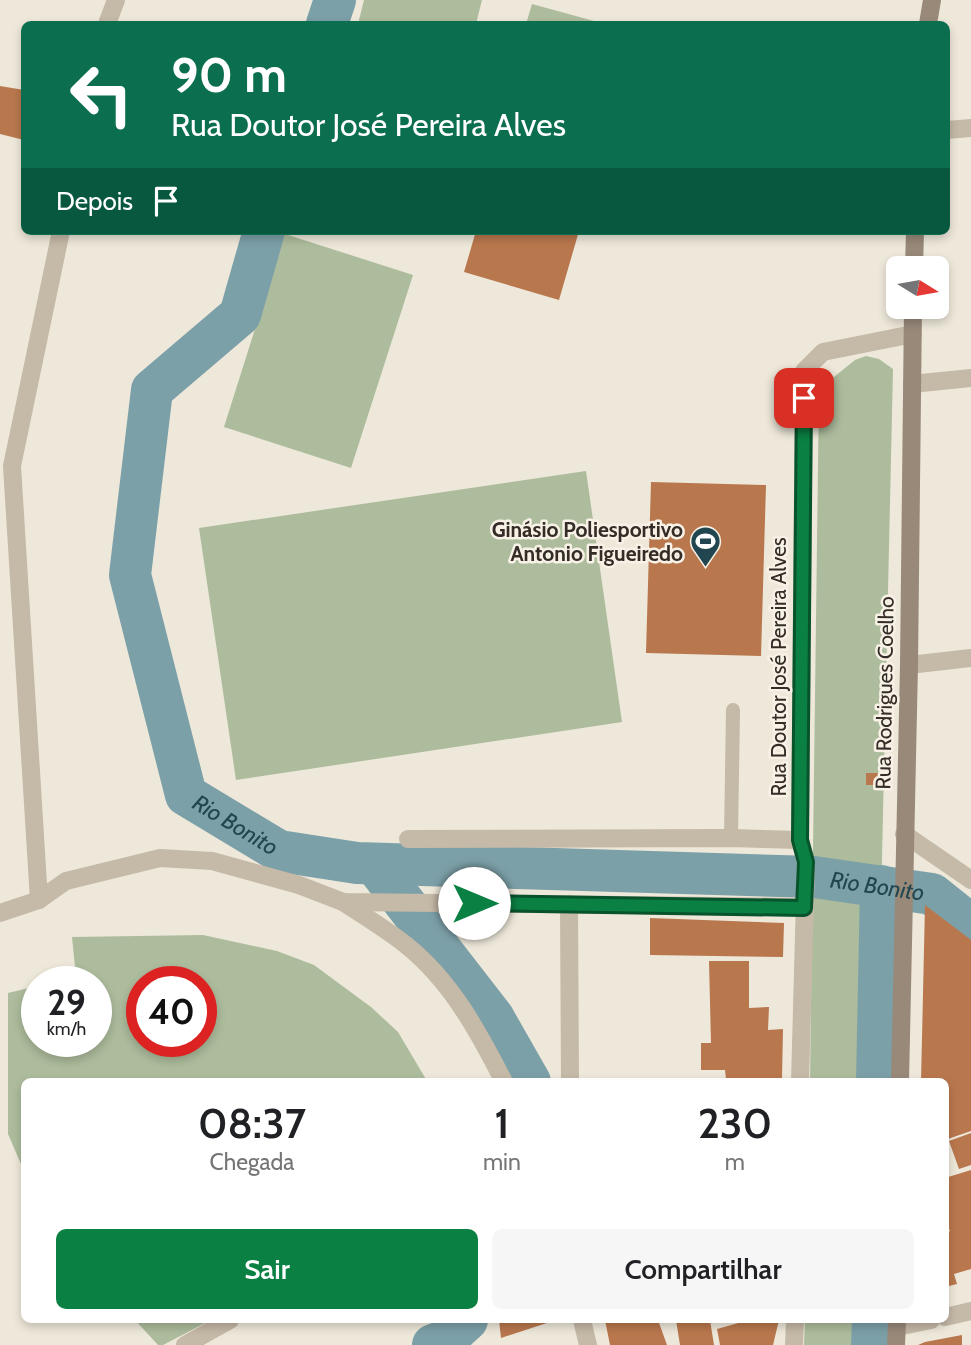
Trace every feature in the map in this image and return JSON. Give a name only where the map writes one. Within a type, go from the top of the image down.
[{"type":"main road","points":[[928,21],[932,0]]},
{"type":"main road","points":[[914,256],[915,235]]},
{"type":"main road","name":"Rua Rodrigues Coelho","points":[[900,1078],[913,319]]},
{"type":"main road","points":[[897,1323],[897,1345]]},
{"type":"street","points":[[108,21],[116,0]]},
{"type":"street","points":[[950,130],[971,128]]},
{"type":"street","points":[[39,900],[6,465],[60,235]]},
{"type":"street","name":"Rua Doutor José Pereira Alves","points":[[800,1078],[806,862],[800,840],[804,371],[823,352],[913,334]]},
{"type":"street","points":[[912,384],[971,378]]},
{"type":"street","points":[[909,665],[971,658]]},
{"type":"street","points":[[904,834],[971,880]]},
{"type":"street","points":[[408,839],[800,840]]},
{"type":"street","points":[[0,913],[39,900],[66,881],[160,858],[223,864],[299,885],[343,902],[406,945],[443,981],[476,1027],[502,1078]]},
{"type":"street","points":[[343,902],[569,904],[804,900]]},
{"type":"street","points":[[569,904],[570,1078]]},
{"type":"street","points":[[949,1316],[971,1311]]},
{"type":"street","points":[[185,1345],[224,1323]]},
{"type":"street","points":[[583,1323],[588,1345]]},
{"type":"street","points":[[794,1345],[795,1323]]},
{"type":"lane","points":[[731,838],[733,710]]},
{"type":"green space","points":[[364,0],[482,0],[477,21],[359,21]]},
{"type":"green space","points":[[532,4],[594,21],[527,21]]},
{"type":"green space","points":[[285,235],[413,275],[351,468],[224,427]]},
{"type":"green space","points":[[866,356],[879,359],[893,369],[877,1078],[810,1078],[819,389],[855,360]]},
{"type":"green space","points":[[586,471],[622,722],[236,780],[199,528]]},
{"type":"green space","points":[[927,874],[971,905],[971,940],[925,905]]},
{"type":"green space","points":[[203,935],[277,951],[314,965],[371,1007],[398,1032],[425,1078],[21,1078],[21,1164],[8,1134],[8,993],[21,990],[21,1057],[112,1057],[112,966],[75,966],[72,937]]},
{"type":"green space","points":[[138,1323],[205,1323],[163,1345],[158,1345]]},
{"type":"green space","points":[[805,1323],[873,1323],[872,1345],[804,1345]]},
{"type":"building","points":[[0,86],[21,90],[21,139],[0,134]]},
{"type":"building","points":[[475,235],[578,235],[559,300],[464,272]]},
{"type":"building","name":"Ginásio Poliesportivo Antonio Figueiredo","points":[[651,482],[766,485],[761,656],[646,653]]},
{"type":"building","points":[[866,773],[878,773],[878,785],[866,785]]},
{"type":"building","points":[[925,905],[971,940],[971,1131],[949,1139],[949,1078],[921,1078]]},
{"type":"building","points":[[650,918],[784,923],[783,957],[650,955]]},
{"type":"building","points":[[709,961],[749,961],[749,1008],[769,1007],[768,1030],[783,1029],[782,1078],[726,1078],[725,1070],[701,1070],[701,1043],[711,1043]]},
{"type":"building","points":[[971,1133],[971,1165],[959,1169],[949,1141]]},
{"type":"building","points":[[971,1170],[971,1269],[954,1274],[957,1284],[949,1286],[950,1231],[949,1177]]},
{"type":"building","points":[[499,1323],[547,1323],[501,1338]]},
{"type":"building","points":[[606,1323],[659,1323],[667,1345],[610,1345]]},
{"type":"building","points":[[676,1323],[710,1323],[714,1345],[680,1345]]},
{"type":"building","points":[[738,1323],[778,1323],[773,1345],[720,1345],[717,1329]]},
{"type":"building","points":[[962,1335],[962,1345],[918,1345],[925,1342]]},
{"type":"waterway","name":"Rio Bonito","points":[[328,21],[335,0]]},
{"type":"waterway","name":"Rio Bonito","points":[[263,235],[240,315],[152,390],[130,575],[186,795],[279,851],[357,863],[814,877],[932,894],[971,925]]},
{"type":"waterway","points":[[376,866],[493,1017],[528,1078]]},
{"type":"waterway","points":[[877,1078],[881,886]]},
{"type":"waterway","points":[[433,1345],[444,1341],[464,1323]]},
{"type":"waterway","points":[[872,1345],[873,1323]]},
{"type":"place","name":"Ginásio Poliesportivo Antonio Figueiredo","points":[[706,569]]},
{"type":"route","points":[[474,903],[804,908],[806,862],[800,840],[804,398]]}]
